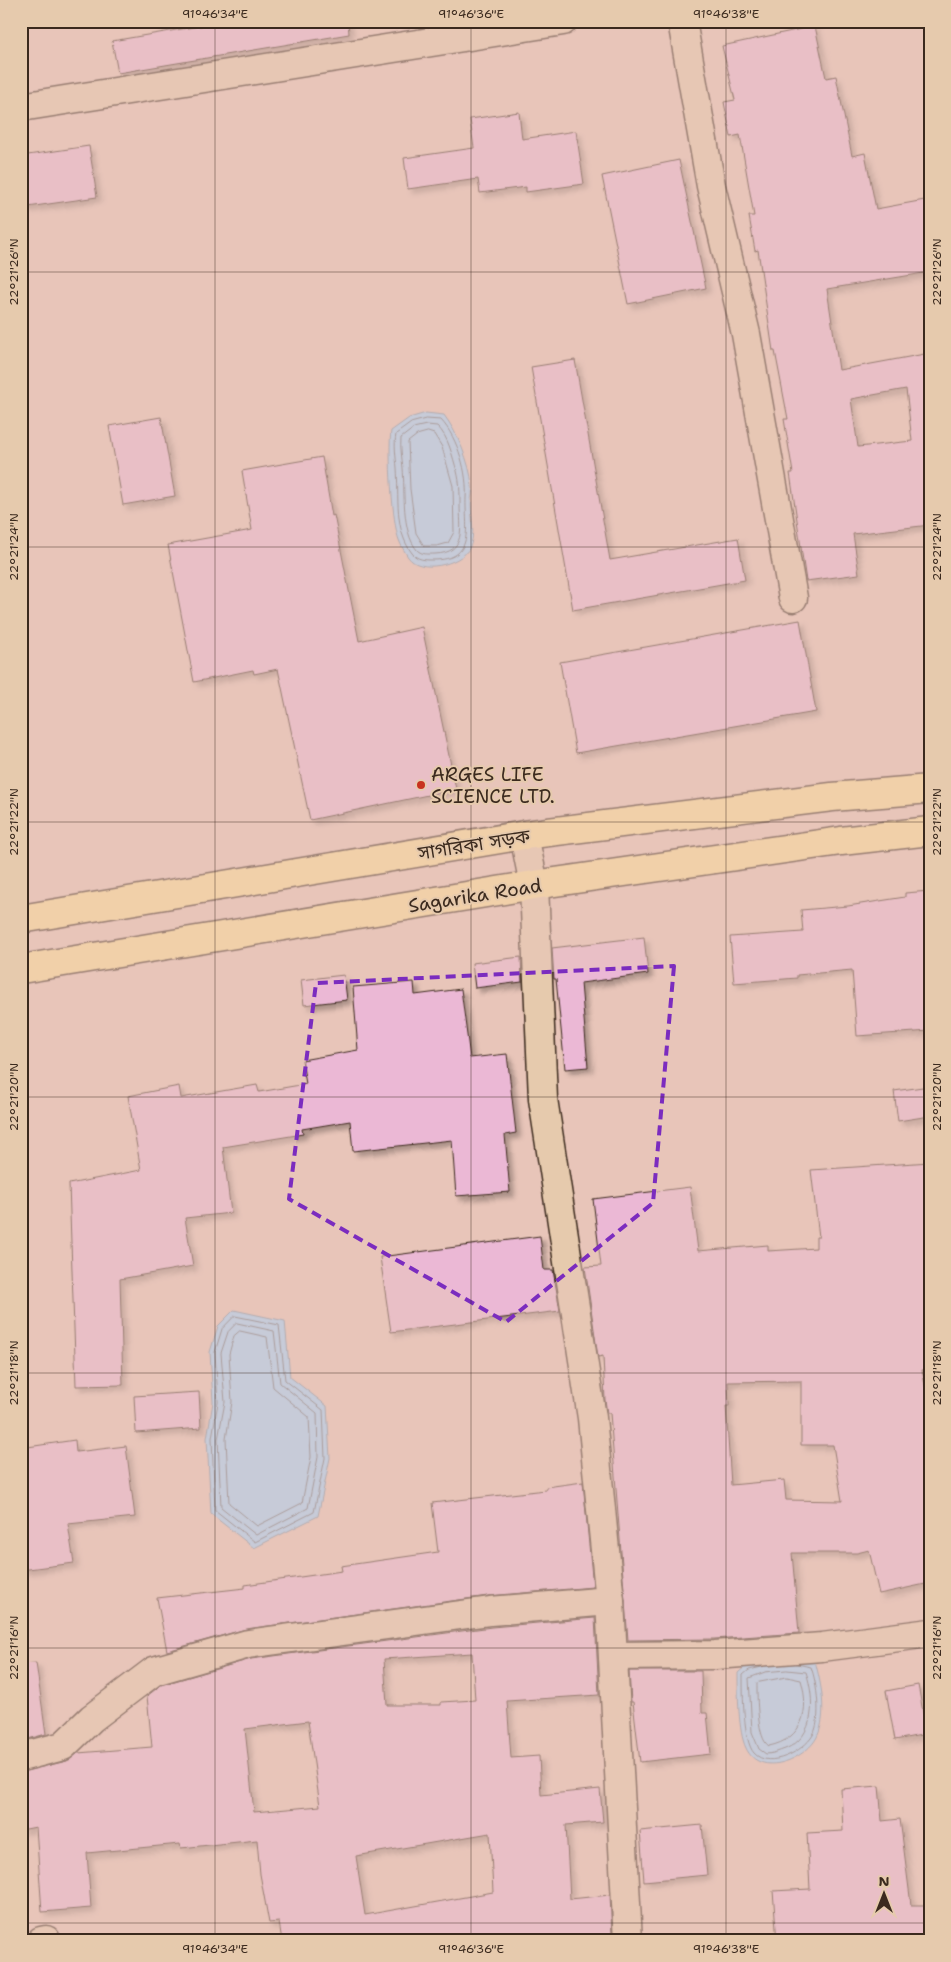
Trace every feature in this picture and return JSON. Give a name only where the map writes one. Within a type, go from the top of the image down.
[{"type":"main road","name":"সাগরিকা সড়ক","points":[[21,919],[524,835],[832,797],[930,789]]},
{"type":"main road","name":"Sagarika Road","points":[[23,964],[534,885],[841,841],[930,832]]},
{"type":"street","points":[[21,106],[563,21]]},
{"type":"street","points":[[682,21],[711,186],[746,334],[793,598]]},
{"type":"street","points":[[524,835],[534,885],[543,1099],[592,1418],[610,1601],[628,1941]]},
{"type":"street","points":[[21,1757],[63,1746],[92,1718],[154,1671],[248,1644],[490,1611],[610,1601]]},
{"type":"street","points":[[613,1656],[715,1655],[822,1647],[930,1633]]},
{"type":"highlighted area","points":[[674,966],[653,1203],[506,1322],[289,1199],[316,983]]},
{"type":"water","points":[[426,413],[444,415],[449,422],[466,458],[472,487],[473,532],[469,549],[464,555],[448,563],[430,566],[414,562],[408,557],[400,542],[394,518],[390,469],[391,431],[409,418]]},
{"type":"water","points":[[234,1310],[285,1321],[290,1377],[327,1406],[330,1458],[318,1516],[254,1548],[211,1514],[207,1438],[213,1402],[210,1352],[218,1326]]},
{"type":"water","points":[[815,1661],[823,1709],[817,1737],[803,1752],[793,1758],[772,1764],[761,1762],[753,1757],[743,1741],[739,1712],[738,1673],[747,1665]]},
{"type":"building","points":[[229,21],[348,21],[349,34],[118,73],[112,41]]},
{"type":"building","points":[[815,26],[826,78],[836,76],[852,156],[865,153],[876,209],[930,199],[930,272],[827,289],[839,370],[930,353],[930,525],[853,534],[859,574],[806,581],[790,473],[793,473],[784,419],[788,419],[775,351],[773,351],[758,250],[755,251],[749,216],[754,216],[740,135],[731,137],[724,102],[735,100],[722,46]],"holes":[[[906,389],[912,441],[858,447],[851,399]]]},
{"type":"building","points":[[519,112],[522,139],[576,131],[584,184],[526,192],[526,187],[480,193],[478,179],[408,189],[404,158],[474,148],[470,119]]},
{"type":"building","points":[[89,146],[97,197],[21,208],[21,156]]},
{"type":"building","points":[[679,160],[706,288],[628,304],[602,176]]},
{"type":"building","points":[[575,360],[610,560],[738,538],[745,580],[573,610],[531,367]]},
{"type":"building","points":[[161,417],[175,496],[123,505],[109,426]]},
{"type":"building","points":[[322,457],[332,516],[334,515],[359,641],[422,627],[456,789],[310,820],[278,669],[254,674],[253,670],[194,682],[168,545],[252,530],[242,471]]},
{"type":"building","points":[[800,620],[816,712],[576,753],[560,662]]},
{"type":"building","points":[[930,891],[930,1031],[857,1036],[852,970],[797,975],[797,978],[734,983],[730,937],[803,932],[801,910],[848,906],[905,897],[905,893]]},
{"type":"building","points":[[644,937],[648,974],[581,983],[588,1067],[565,1069],[552,948]]},
{"type":"building","points":[[521,957],[522,982],[475,988],[472,963]]},
{"type":"building","points":[[344,975],[347,1000],[304,1005],[301,980]]},
{"type":"building","points":[[414,982],[415,995],[461,989],[470,1058],[507,1054],[516,1133],[505,1135],[510,1192],[456,1196],[452,1140],[353,1151],[350,1121],[302,1129],[303,1134],[223,1147],[231,1213],[185,1218],[193,1266],[120,1279],[123,1385],[76,1386],[69,1184],[141,1170],[128,1096],[179,1086],[181,1098],[257,1085],[259,1092],[306,1084],[302,1060],[358,1050],[353,987]]},
{"type":"building","points":[[930,1086],[930,1116],[898,1121],[894,1091]]},
{"type":"building","points":[[930,1162],[930,1369],[922,1370],[930,1411],[930,1583],[879,1594],[869,1550],[857,1553],[792,1553],[799,1633],[714,1639],[628,1640],[610,1413],[607,1413],[603,1356],[598,1357],[585,1267],[601,1266],[593,1199],[690,1187],[698,1251],[768,1245],[768,1251],[816,1248],[816,1237],[819,1237],[811,1170]],"holes":[[[801,1381],[801,1445],[833,1445],[842,1501],[786,1500],[784,1480],[731,1485],[726,1406],[729,1406],[728,1382]]]},
{"type":"building","points":[[540,1236],[544,1270],[553,1270],[560,1311],[391,1332],[380,1257]]},
{"type":"building","points":[[199,1392],[201,1428],[136,1433],[134,1396]]},
{"type":"building","points":[[75,1440],[76,1452],[126,1446],[135,1517],[68,1524],[74,1563],[21,1570],[21,1448]]},
{"type":"building","points":[[583,1482],[593,1587],[488,1596],[246,1629],[167,1651],[157,1598],[245,1588],[245,1585],[342,1571],[341,1566],[438,1552],[432,1503],[546,1490],[546,1487]]},
{"type":"building","points":[[595,1618],[599,1695],[507,1701],[511,1758],[539,1756],[541,1795],[600,1789],[603,1822],[566,1825],[570,1899],[610,1895],[612,1936],[561,1941],[282,1941],[279,1922],[269,1923],[260,1874],[257,1840],[181,1848],[180,1844],[87,1853],[91,1908],[42,1912],[36,1827],[21,1830],[21,1772],[67,1761],[78,1753],[152,1747],[147,1696],[161,1685],[251,1659],[492,1627]],"holes":[[[472,1653],[475,1700],[441,1702],[441,1705],[387,1705],[384,1659]],[[308,1721],[320,1806],[254,1812],[245,1729]],[[490,1833],[493,1892],[365,1915],[356,1856]]]},
{"type":"building","points":[[36,1663],[46,1734],[21,1741],[21,1664]]},
{"type":"building","points":[[629,1671],[701,1671],[702,1713],[707,1713],[711,1754],[640,1762],[633,1702],[631,1702]]},
{"type":"building","points":[[918,1685],[927,1734],[895,1740],[886,1691]]},
{"type":"building","points":[[879,1786],[882,1821],[900,1819],[911,1905],[930,1905],[930,1938],[894,1941],[777,1941],[773,1891],[810,1889],[807,1833],[843,1831],[841,1789]]},
{"type":"building","points":[[702,1825],[707,1875],[644,1881],[640,1831]]},
{"type":"place","name":"ARGES LIFE SCIENCE LTD.","points":[[421,785]]}]
